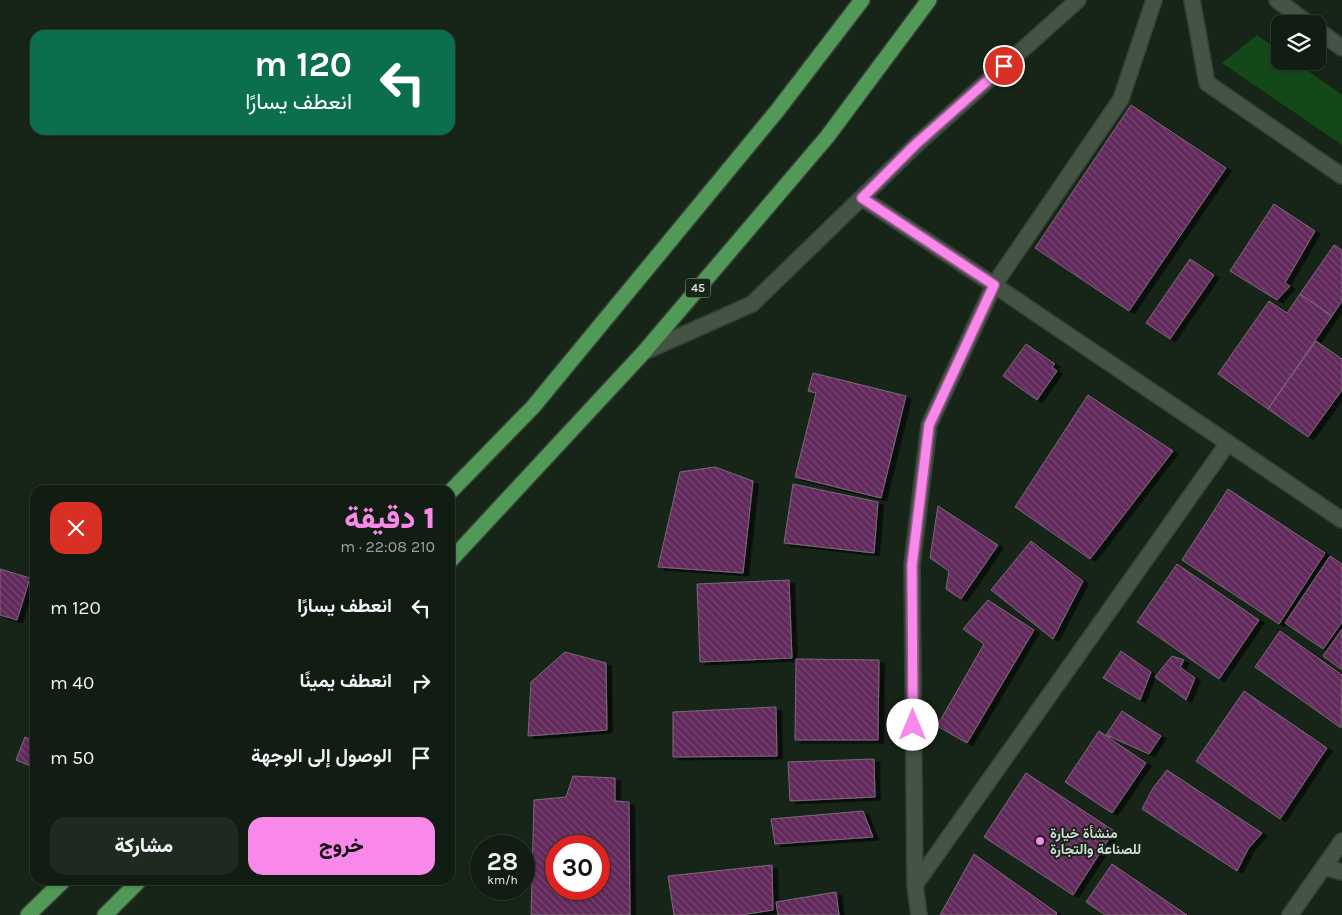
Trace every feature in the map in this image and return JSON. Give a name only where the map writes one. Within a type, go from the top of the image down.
[{"type":"highway","points":[[455,487],[533,407],[777,111],[862,0]]},
{"type":"highway","name":"45","points":[[455,556],[644,352],[827,137],[929,0]]},
{"type":"highway","points":[[28,915],[59,885]]},
{"type":"highway","points":[[105,915],[135,885]]},
{"type":"street","points":[[644,352],[752,304],[916,144],[1078,0]]},
{"type":"street","points":[[919,915],[915,885],[912,565],[929,425],[994,285],[1121,99],[1154,0]]},
{"type":"street","points":[[1192,0],[1207,83],[1342,176]]},
{"type":"street","points":[[1277,0],[1297,15]]},
{"type":"street","points":[[1326,36],[1342,48]]},
{"type":"street","points":[[862,198],[1342,520]]},
{"type":"street","points":[[915,885],[1228,443]]},
{"type":"street","points":[[1290,915],[1342,841]]},
{"type":"street","points":[[1324,867],[1342,872]]},
{"type":"green space","points":[[1257,35],[1271,45],[1271,70],[1307,70],[1342,95],[1342,145],[1222,63]]},
{"type":"building","points":[[1131,105],[1226,168],[1129,311],[1035,248]]},
{"type":"building","points":[[1274,204],[1315,231],[1285,283],[1290,286],[1277,300],[1230,271]]},
{"type":"building","points":[[1334,245],[1342,250],[1342,301],[1332,316],[1300,294]]},
{"type":"building","points":[[1190,259],[1214,275],[1170,339],[1146,323]]},
{"type":"building","points":[[1300,294],[1332,316],[1268,409],[1218,374],[1269,301],[1287,313]]},
{"type":"building","points":[[1316,341],[1342,359],[1342,390],[1308,437],[1268,409]]},
{"type":"building","points":[[1026,344],[1055,364],[1052,367],[1057,371],[1037,400],[1003,376]]},
{"type":"building","points":[[813,373],[906,396],[881,498],[795,477],[816,393],[808,391]]},
{"type":"building","points":[[1088,395],[1173,451],[1090,559],[1015,507]]},
{"type":"building","points":[[715,467],[753,481],[743,573],[658,567],[680,472]]},
{"type":"building","points":[[793,484],[878,502],[874,553],[784,543]]},
{"type":"building","points":[[1228,489],[1325,553],[1279,624],[1182,560]]},
{"type":"building","points":[[938,506],[998,545],[961,599],[946,589],[949,571],[930,558]]},
{"type":"building","points":[[1031,541],[1083,581],[1053,639],[991,590]]},
{"type":"building","points":[[1330,556],[1342,564],[1342,622],[1323,649],[1285,623]]},
{"type":"building","points":[[1177,564],[1259,620],[1219,679],[1137,622]]},
{"type":"building","points":[[0,569],[30,578],[17,620],[0,615]]},
{"type":"building","points":[[789,580],[792,658],[700,662],[697,584]]},
{"type":"building","points":[[988,600],[1034,630],[967,743],[937,726],[984,644],[963,629]]},
{"type":"building","points":[[1342,629],[1342,670],[1323,656]]},
{"type":"building","points":[[1280,631],[1342,675],[1341,728],[1255,667]]},
{"type":"building","points":[[1121,651],[1151,672],[1140,700],[1103,678]]},
{"type":"building","points":[[565,652],[606,663],[607,730],[528,736],[531,682]]},
{"type":"building","points":[[1172,656],[1184,660],[1180,667],[1195,678],[1186,700],[1155,677]]},
{"type":"building","points":[[796,659],[879,660],[878,740],[795,740]]},
{"type":"building","points":[[1244,691],[1327,748],[1280,819],[1196,761]]},
{"type":"building","points":[[776,707],[777,756],[673,757],[673,712]]},
{"type":"building","points":[[1122,711],[1161,736],[1149,754],[1106,735]]},
{"type":"building","points":[[1099,731],[1146,763],[1112,813],[1065,782]]},
{"type":"building","points":[[25,737],[30,739],[30,766],[16,760]]},
{"type":"building","points":[[874,759],[875,797],[790,801],[788,762]]},
{"type":"building","points":[[1167,770],[1262,833],[1248,849],[1237,871],[1142,809],[1153,788]]},
{"type":"building","points":[[1026,773],[1114,831],[1073,895],[984,837]]},
{"type":"building","points":[[573,776],[615,778],[615,801],[629,802],[630,915],[531,915],[531,900],[535,900],[534,800],[566,797]]},
{"type":"building","points":[[863,811],[873,837],[775,844],[771,819]]},
{"type":"building","points":[[974,854],[1057,913],[1056,915],[940,915]]},
{"type":"building","points":[[1112,864],[1187,915],[1105,915],[1086,902]]},
{"type":"building","points":[[772,865],[773,910],[741,915],[674,915],[668,876]]},
{"type":"building","points":[[836,892],[839,915],[778,915],[776,902]]},
{"type":"place","name":"منشأة خيارة للصناعة والتجارة","points":[[1040,841]]},
{"type":"route","points":[[913,725],[912,565],[929,425],[994,285],[862,198],[916,144],[1004,66]]}]
